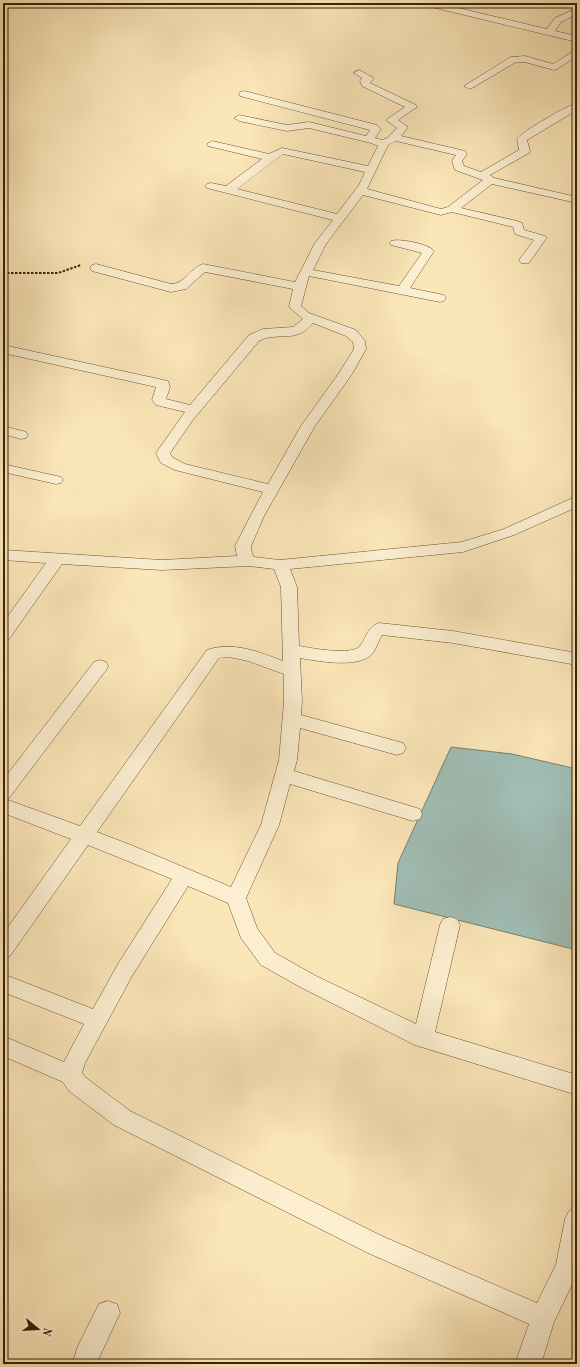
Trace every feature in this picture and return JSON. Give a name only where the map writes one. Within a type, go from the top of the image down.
[{"type":"street","points":[[426,3],[577,39]]},
{"type":"street","points":[[548,32],[558,20],[577,11]]},
{"type":"street","points":[[469,86],[514,59],[554,67],[577,52]]},
{"type":"street","points":[[359,73],[369,78],[365,81],[365,84],[412,107],[391,120],[403,126],[381,140]]},
{"type":"street","points":[[244,94],[373,127],[376,129],[375,131],[381,140],[381,151],[361,191],[338,218],[321,243],[306,272],[295,306],[304,316],[351,333],[359,341],[360,349],[345,374],[308,426],[257,516],[242,546],[244,555],[249,561]]},
{"type":"street","points":[[488,178],[485,174],[526,151],[522,139],[577,106]]},
{"type":"street","points":[[239,118],[287,128],[309,125],[381,140],[461,153],[462,154],[457,161],[459,168],[488,178],[577,200]]},
{"type":"street","points":[[212,144],[271,158]]},
{"type":"street","points":[[227,191],[277,153],[286,151],[372,170]]},
{"type":"street","points":[[361,191],[434,211],[446,211],[452,209],[488,178]]},
{"type":"street","points":[[211,186],[338,218]]},
{"type":"street","points":[[452,209],[513,223],[518,225],[519,232],[541,238],[524,260]]},
{"type":"street","points":[[395,243],[428,251],[428,254],[402,291]]},
{"type":"street","points":[[96,268],[171,288],[182,287],[203,268],[300,287]]},
{"type":"street","points":[[306,272],[440,298]]},
{"type":"street","points":[[272,490],[180,467],[166,460],[163,453],[172,437],[193,410],[254,338],[263,333],[291,332],[298,330],[311,319]]},
{"type":"street","points":[[3,349],[163,384],[164,387],[159,400],[161,402],[193,410]]},
{"type":"street","points":[[3,430],[21,434]]},
{"type":"street","points":[[3,468],[56,480]]},
{"type":"street","points":[[3,555],[162,565],[249,561],[280,565],[463,547],[510,532],[577,501]]},
{"type":"street","points":[[3,635],[57,559]]},
{"type":"street","points":[[280,565],[289,587],[294,701],[288,760],[270,825],[236,898],[248,932],[268,959],[309,982],[423,1038],[577,1085]]},
{"type":"street","points":[[291,651],[342,656],[360,655],[366,650],[375,631],[379,629],[452,637],[577,659]]},
{"type":"street","points":[[3,950],[85,836],[212,654],[224,650],[240,653],[292,671]]},
{"type":"street","points":[[3,793],[100,666]]},
{"type":"street","points":[[292,719],[397,748]]},
{"type":"street","points":[[284,775],[413,814]]},
{"type":"street","points":[[3,806],[124,850],[236,898]]},
{"type":"street","points":[[71,1075],[75,1060],[125,970],[184,876]]},
{"type":"street","points":[[423,1038],[450,924]]},
{"type":"street","points":[[3,983],[98,1020]]},
{"type":"street","points":[[3,1046],[28,1058],[71,1075],[77,1084],[122,1118],[376,1245],[542,1318]]},
{"type":"street","points":[[528,1364],[542,1318],[572,1268],[577,1220]]},
{"type":"street","points":[[85,1364],[108,1313]]},
{"type":"path","points":[[3,273],[58,273],[78,265],[96,268]]},
{"type":"water","points":[[451,747],[512,754],[577,769],[577,950],[394,904],[398,863]]}]
